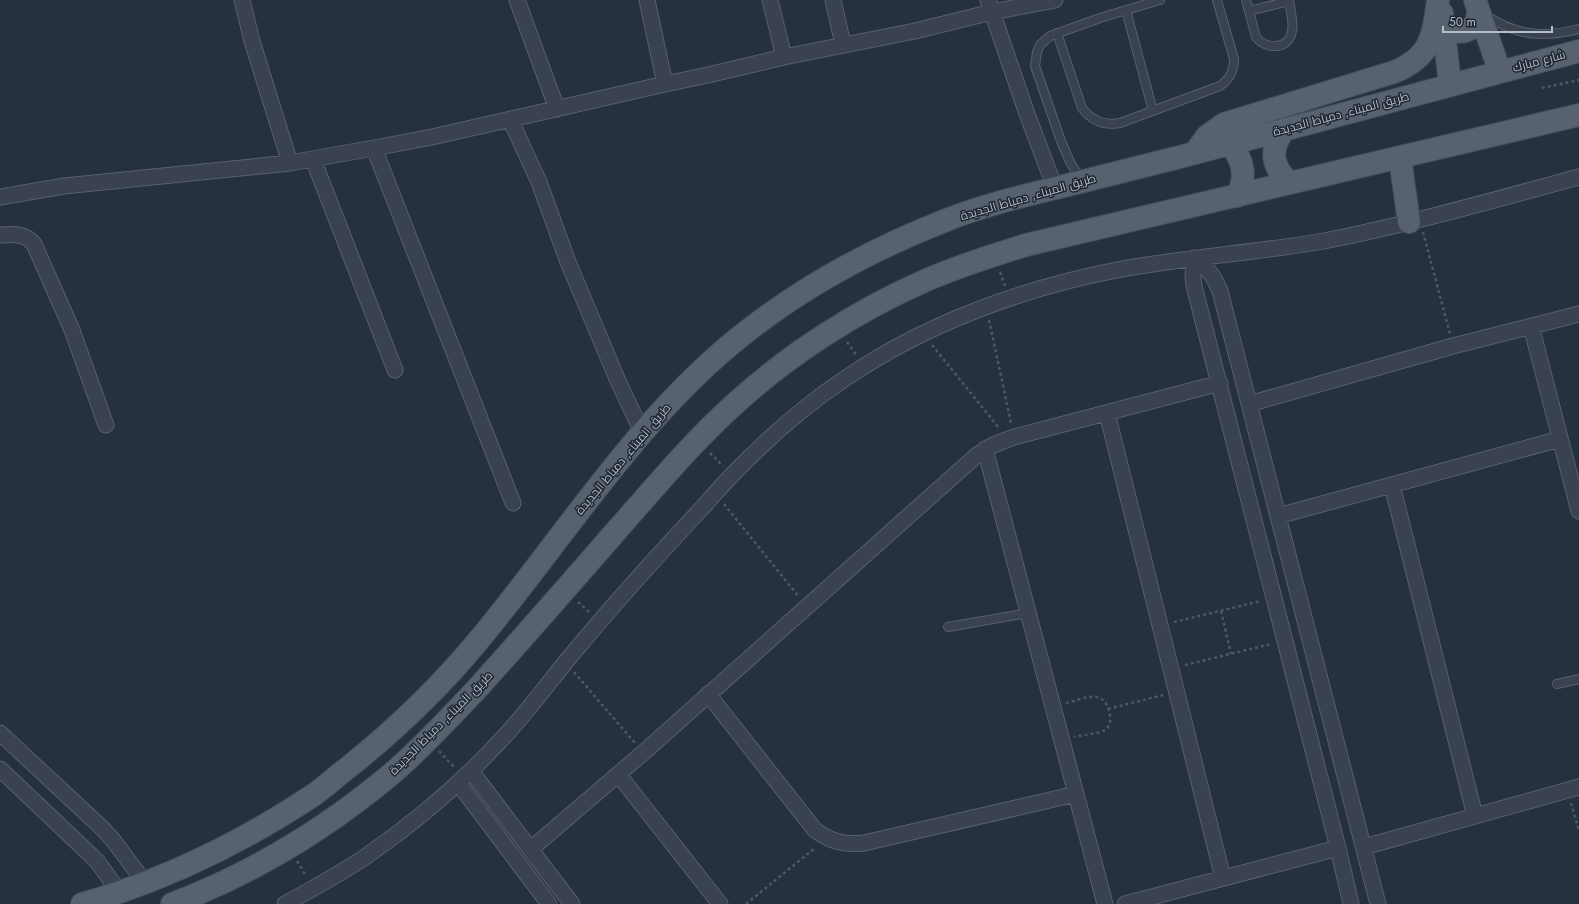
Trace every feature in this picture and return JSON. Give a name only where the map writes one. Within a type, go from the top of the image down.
[{"type":"main road","points":[[1439,0],[1444,22],[1450,85]]},
{"type":"main road","points":[[1195,153],[1207,136],[1224,124],[1394,72],[1412,63],[1420,56],[1431,40],[1439,0]]},
{"type":"main road","points":[[1444,22],[1454,31],[1466,31],[1472,28],[1476,23],[1477,6]]},
{"type":"main road","points":[[1477,6],[1500,72]]},
{"type":"main road","name":"شارع مبارك","points":[[1500,72],[1579,50]]},
{"type":"main road","name":"طريق الميناء, دمياط الجديدة","points":[[82,904],[120,893],[190,865],[255,831],[318,792],[375,746],[428,696],[477,642],[642,432],[700,370],[745,332],[793,298],[891,244],[951,218],[1007,200],[1195,153],[1500,72]]},
{"type":"main road","name":"طريق الميناء, دمياط الجديدة","points":[[172,904],[201,893],[268,860],[331,821],[390,775],[428,739],[498,665],[698,440],[738,400],[775,371],[836,328],[873,306],[922,282],[1026,245],[1579,115]]},
{"type":"main road","points":[[1285,129],[1275,144],[1275,162],[1283,178],[1290,183]]},
{"type":"main road","points":[[1229,144],[1237,153],[1242,164],[1243,181],[1237,196]]},
{"type":"main road","points":[[1400,158],[1414,221]]},
{"type":"street","points":[[242,0],[252,41],[290,162]]},
{"type":"street","points":[[518,0],[557,109]]},
{"type":"street","points":[[647,0],[665,84]]},
{"type":"street","points":[[770,0],[784,57]]},
{"type":"street","points":[[833,0],[843,44]]},
{"type":"street","points":[[0,197],[64,186],[313,159],[432,138],[784,57],[843,44],[915,31],[990,6],[1055,0]]},
{"type":"street","points":[[990,6],[1027,114],[1055,188]]},
{"type":"street","points":[[510,119],[539,182],[568,262],[618,381],[642,432]]},
{"type":"street","points":[[374,148],[513,504]]},
{"type":"street","points":[[313,159],[395,370]]},
{"type":"street","points":[[285,904],[364,857],[407,826],[464,777],[500,741],[533,704],[599,622],[716,494],[731,475],[774,433],[810,404],[864,366],[886,353],[923,334],[986,307],[1068,280],[1194,258],[1323,241],[1414,221],[1579,177]]},
{"type":"street","points":[[0,235],[22,235],[31,240],[34,244],[72,330],[106,425]]},
{"type":"street","points":[[1194,258],[1194,286],[1220,383],[1351,904]]},
{"type":"street","points":[[1194,258],[1203,264],[1210,272],[1218,286],[1378,904]]},
{"type":"street","points":[[1249,404],[1453,346],[1579,314]]},
{"type":"street","points":[[1531,326],[1579,511]]},
{"type":"street","points":[[531,850],[643,753],[977,455],[986,449],[1011,438],[1220,383]]},
{"type":"street","points":[[1107,413],[1223,878]]},
{"type":"street","points":[[1278,516],[1560,439]]},
{"type":"street","points":[[986,449],[1105,904]]},
{"type":"street","points":[[1392,485],[1475,816]]},
{"type":"street","points":[[708,694],[815,830],[826,838],[839,843],[851,845],[864,843],[1076,794]]},
{"type":"street","points":[[0,733],[102,828],[113,840],[145,883]]},
{"type":"street","points":[[0,769],[97,861],[120,893]]},
{"type":"street","points":[[618,774],[720,904]]},
{"type":"street","points":[[464,777],[531,850],[572,904]]},
{"type":"street","points":[[464,777],[544,902]]},
{"type":"street","points":[[1364,847],[1574,788]]},
{"type":"street","points":[[1125,904],[1338,848]]},
{"type":"lane","points":[[1082,181],[1065,151],[1036,66],[1037,52],[1040,45],[1050,36],[1057,33],[1160,0]]},
{"type":"lane","points":[[1057,33],[1082,108],[1098,122],[1112,124],[1120,123],[1220,86],[1229,78],[1234,65],[1234,59],[1217,0]]},
{"type":"lane","points":[[1246,0],[1254,31],[1260,42],[1271,47],[1276,47],[1287,41],[1292,30],[1289,0],[1249,11]]},
{"type":"lane","points":[[1477,6],[1498,24],[1522,33],[1549,35],[1579,29]]},
{"type":"lane","points":[[1126,10],[1153,111]]},
{"type":"lane","points":[[948,627],[1028,613]]},
{"type":"lane","points":[[1557,684],[1579,679]]},
{"type":"path","points":[[1542,88],[1579,80]]},
{"type":"path","points":[[1414,221],[1453,346]]},
{"type":"path","points":[[995,255],[1010,298]]},
{"type":"path","points":[[986,307],[1011,438]]},
{"type":"path","points":[[836,328],[864,366]]},
{"type":"path","points":[[923,334],[1011,438]]},
{"type":"path","points":[[698,440],[731,475]]},
{"type":"path","points":[[716,494],[806,607]]},
{"type":"path","points":[[565,590],[599,622]]},
{"type":"path","points":[[1160,626],[1274,598]]},
{"type":"path","points":[[1221,611],[1231,654]]},
{"type":"path","points":[[1171,668],[1285,641]]},
{"type":"path","points":[[566,662],[643,753]]},
{"type":"path","points":[[1108,709],[1176,691]]},
{"type":"path","points":[[1053,706],[1094,697],[1100,698],[1106,703],[1108,709],[1110,718],[1109,725],[1105,730],[1062,740]]},
{"type":"path","points":[[428,739],[464,777]]},
{"type":"path","points":[[1574,788],[1579,831]]},
{"type":"path","points":[[746,904],[826,838]]},
{"type":"path","points":[[289,847],[313,888]]}]
